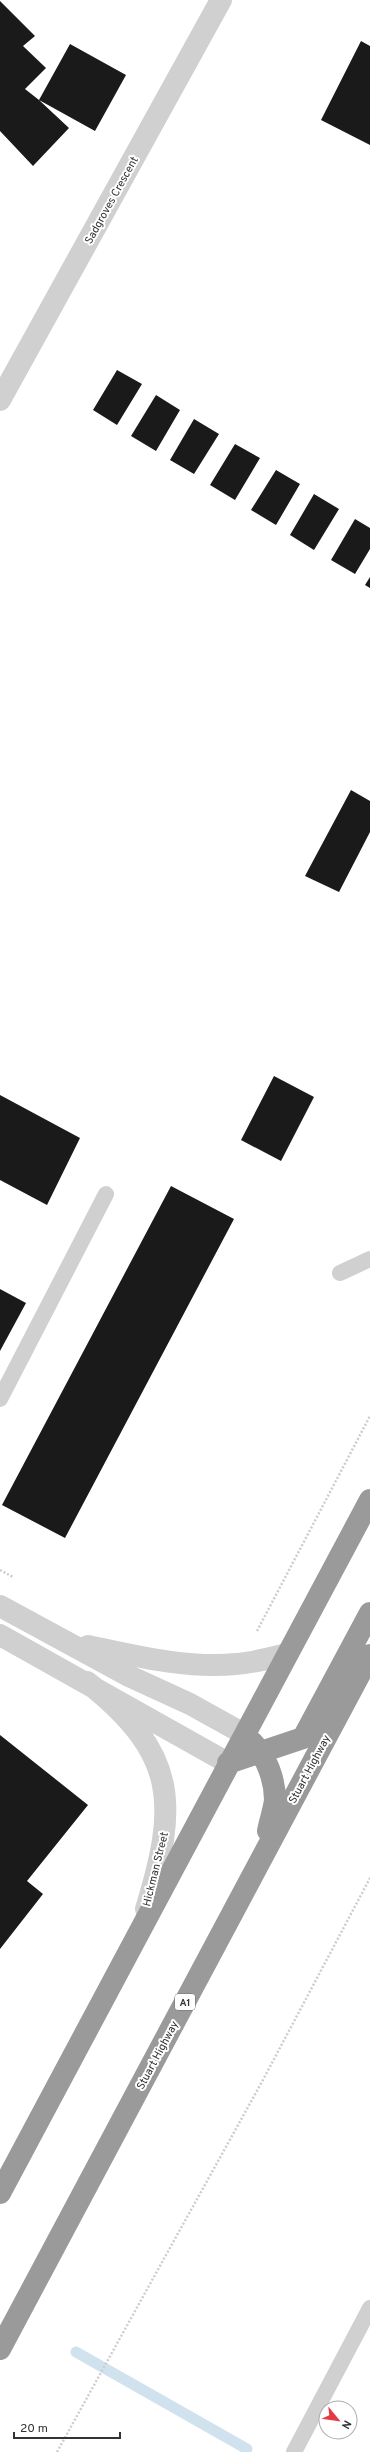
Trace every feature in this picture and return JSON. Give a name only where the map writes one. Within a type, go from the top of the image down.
[{"type":"highway","points":[[0,2193],[228,1763],[370,1500]]},
{"type":"highway","points":[[228,1763],[303,1738],[370,1613]]},
{"type":"highway","name":"Stuart Highway","points":[[0,2349],[370,1655]]},
{"type":"highway","points":[[244,1734],[261,1752],[271,1777],[275,1800],[262,1857]]},
{"type":"street","name":"Sadgroves Crescent","points":[[0,400],[221,0]]},
{"type":"street","points":[[0,1606],[60,1639],[244,1734]]},
{"type":"street","name":"Hickman Street","points":[[0,1635],[87,1682],[228,1763]]},
{"type":"street","points":[[60,1639],[118,1652],[205,1665],[236,1664],[287,1654]]},
{"type":"street","name":"Hickman Street","points":[[87,1682],[111,1701],[140,1735],[156,1764],[165,1794],[166,1825],[160,1858],[136,1939]]},
{"type":"lane","points":[[0,1399],[106,1194]]},
{"type":"lane","points":[[340,1273],[370,1259]]},
{"type":"lane","points":[[294,2452],[370,2308]]},
{"type":"path","points":[[256,1633],[370,1416]]},
{"type":"path","points":[[0,1570],[14,1578]]},
{"type":"path","points":[[57,2452],[264,2078],[370,1878]]},
{"type":"building","points":[[0,1],[35,36],[23,46],[46,68],[25,89],[69,128],[33,166],[0,131]]},
{"type":"building","points":[[361,41],[370,46],[370,145],[321,120]]},
{"type":"building","points":[[70,44],[126,75],[95,131],[39,100]]},
{"type":"building","points":[[117,370],[142,384],[117,425],[93,410]]},
{"type":"building","points":[[156,395],[180,410],[156,451],[131,436]]},
{"type":"building","points":[[194,419],[219,434],[194,474],[170,460]]},
{"type":"building","points":[[235,444],[260,458],[235,500],[210,485]]},
{"type":"building","points":[[276,470],[300,484],[276,525],[251,510]]},
{"type":"building","points":[[314,494],[339,509],[314,550],[290,535]]},
{"type":"building","points":[[355,519],[370,528],[370,549],[355,574],[331,560]]},
{"type":"building","points":[[370,577],[370,588],[365,585]]},
{"type":"building","points":[[351,790],[370,801],[370,832],[339,892],[305,876]]},
{"type":"building","points":[[274,1076],[314,1097],[281,1161],[241,1140]]},
{"type":"building","points":[[0,1095],[80,1138],[47,1205],[0,1180]]},
{"type":"building","points":[[171,1186],[234,1219],[65,1538],[2,1505]]},
{"type":"building","points":[[0,1289],[26,1303],[0,1351]]},
{"type":"building","points":[[0,1735],[88,1805],[27,1881],[43,1894],[0,1949]]},
{"type":"waterway","points":[[76,2352],[247,2449]]}]
